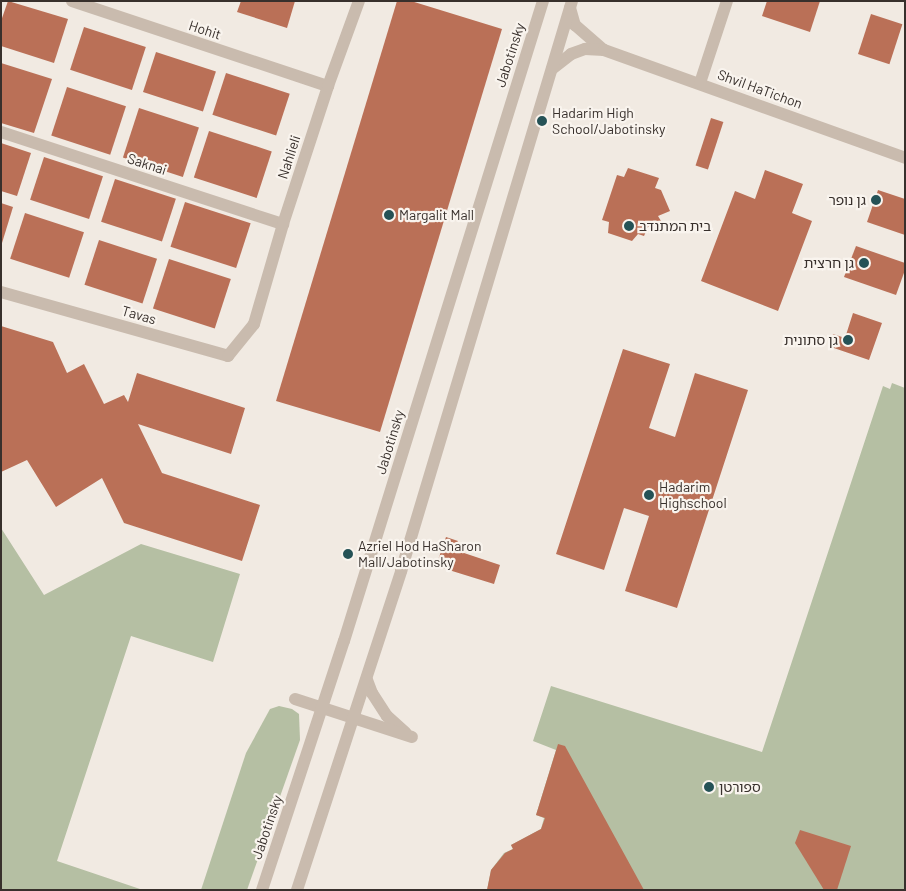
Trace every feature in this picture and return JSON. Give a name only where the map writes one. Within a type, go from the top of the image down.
[{"type":"street","name":"Hohit","points":[[72,1],[328,86]]},
{"type":"street","name":"Nahlieli","points":[[254,324],[283,224],[328,86],[359,1]]},
{"type":"street","name":"Jabotinsky","points":[[262,890],[323,708],[543,1]]},
{"type":"street","points":[[700,83],[727,1]]},
{"type":"street","points":[[298,890],[367,680],[571,4]]},
{"type":"street","name":"Shvil HaTichon","points":[[571,4],[576,25],[604,50]]},
{"type":"street","name":"Shvil HaTichon","points":[[552,69],[571,54],[585,49],[604,50],[905,158]]},
{"type":"street","name":"Saknai","points":[[1,132],[283,224]]},
{"type":"street","name":"Tavas","points":[[1,292],[228,356],[254,324]]},
{"type":"street","points":[[295,699],[412,737],[387,716],[372,693],[367,680]]},
{"type":"green space","name":"ספורטן","points":[[892,383],[905,388],[905,890],[487,890],[491,870],[504,853],[513,849],[511,845],[541,829],[544,818],[536,815],[556,750],[533,741],[551,686],[762,752],[883,386],[890,389]]},
{"type":"green space","points":[[1,528],[44,595],[141,544],[240,574],[213,662],[131,636],[57,861],[143,890],[1,890]]},
{"type":"green space","points":[[279,706],[292,709],[299,714],[300,740],[247,890],[201,890],[246,753],[270,709]]},
{"type":"building","points":[[8,1],[68,19],[54,63],[1,46],[1,21]]},
{"type":"building","points":[[241,1],[295,1],[287,28],[237,12]]},
{"type":"building","name":"Margalit Mall","points":[[397,1],[411,1],[502,29],[380,432],[276,401]]},
{"type":"building","points":[[767,1],[820,1],[810,32],[762,16]]},
{"type":"building","points":[[871,14],[902,24],[889,64],[858,54]]},
{"type":"building","points":[[84,27],[146,47],[132,90],[70,70]]},
{"type":"building","points":[[156,52],[216,71],[203,111],[143,92]]},
{"type":"building","points":[[1,63],[52,79],[34,133],[1,123]]},
{"type":"building","points":[[226,73],[290,94],[276,136],[212,115]]},
{"type":"building","points":[[67,87],[126,106],[110,155],[51,136]]},
{"type":"building","points":[[139,108],[199,127],[183,177],[123,157]]},
{"type":"building","points":[[711,118],[723,122],[708,170],[696,166]]},
{"type":"building","points":[[209,131],[272,151],[257,198],[194,178]]},
{"type":"building","points":[[1,143],[31,153],[17,196],[1,191]]},
{"type":"building","points":[[44,157],[103,176],[89,219],[30,200]]},
{"type":"building","points":[[628,168],[659,178],[655,188],[661,190],[670,211],[658,216],[661,221],[648,227],[644,236],[638,234],[632,241],[608,233],[609,222],[602,220],[617,175],[624,177]]},
{"type":"building","points":[[765,170],[803,184],[792,213],[812,221],[778,311],[701,281],[735,191],[755,199]]},
{"type":"building","points":[[115,179],[176,199],[162,242],[101,222]]},
{"type":"building","points":[[878,190],[905,199],[905,235],[867,222]]},
{"type":"building","points":[[185,202],[251,223],[236,268],[170,247]]},
{"type":"building","points":[[1,203],[13,207],[2,243],[1,243]]},
{"type":"building","points":[[25,213],[84,232],[69,278],[10,259]]},
{"type":"building","points":[[99,240],[157,259],[142,304],[84,285]]},
{"type":"building","points":[[856,246],[905,263],[905,270],[896,295],[844,277]]},
{"type":"building","points":[[169,259],[231,279],[215,329],[153,308]]},
{"type":"building","points":[[853,313],[882,323],[869,360],[828,346],[833,334],[845,338]]},
{"type":"building","points":[[1,326],[53,342],[67,373],[84,364],[104,404],[124,395],[128,402],[137,373],[245,408],[231,454],[138,424],[162,473],[260,505],[242,561],[124,523],[102,478],[56,507],[27,460],[1,472]]},
{"type":"building","points":[[623,349],[670,364],[649,428],[675,437],[695,373],[748,390],[677,608],[625,591],[649,516],[624,508],[604,570],[556,554]]},
{"type":"building","points":[[446,537],[458,541],[455,550],[500,565],[494,584],[436,566]]},
{"type":"building","points":[[558,744],[565,746],[644,890],[487,890],[491,870],[505,853],[513,849],[511,845],[541,829],[545,818],[536,815]]},
{"type":"building","points":[[800,830],[851,846],[837,890],[824,890],[795,843]]},
{"type":"place","name":"Hadarim High School/Jabotinsky","points":[[542,121]]},
{"type":"place","name":"גן נופר","points":[[876,200]]},
{"type":"place","name":"Margalit Mall","points":[[389,215]]},
{"type":"place","name":"בית המתנדב","points":[[629,226]]},
{"type":"place","name":"גן חרצית","points":[[864,263]]},
{"type":"place","name":"גן סתונית","points":[[848,340]]},
{"type":"place","name":"Hadarim Highschool","points":[[649,495]]},
{"type":"place","name":"Azriel Hod HaSharon Mall/Jabotinsky","points":[[348,554]]},
{"type":"place","name":"ספורטן","points":[[709,787]]}]
